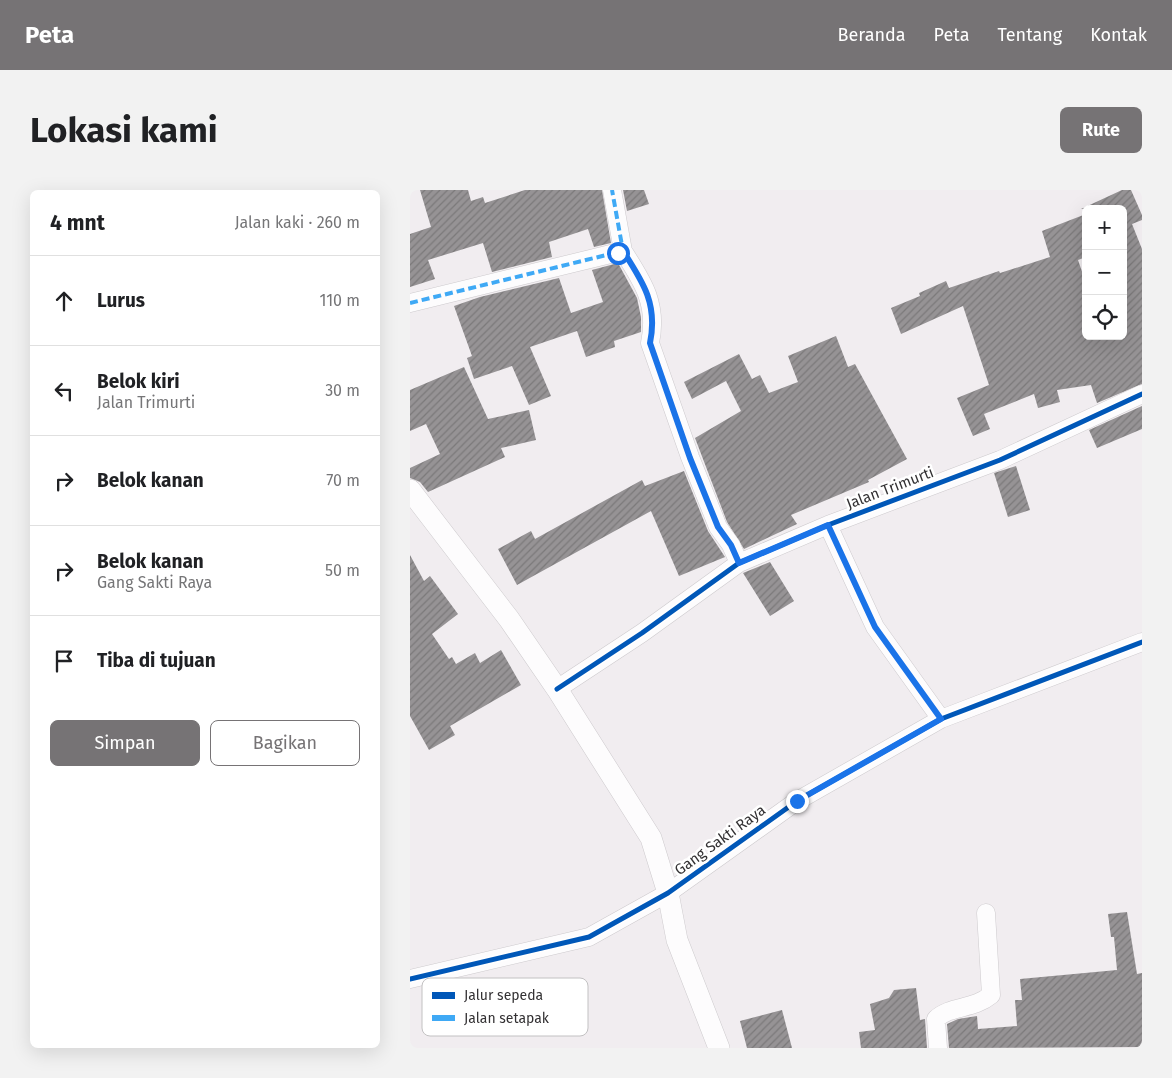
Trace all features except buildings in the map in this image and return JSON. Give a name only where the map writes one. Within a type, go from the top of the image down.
[{"type":"street","points":[[612,190],[623,251],[646,287],[653,327],[650,343],[690,458],[718,527],[731,545],[739,563]]},
{"type":"street","points":[[410,303],[623,251]]},
{"type":"street","name":"Jalan Trimurti","points":[[557,689],[642,633],[739,563],[828,525],[1000,460],[1142,394]]},
{"type":"street","points":[[410,490],[509,619],[557,689],[651,838],[668,893],[677,940],[718,1048]]},
{"type":"street","points":[[828,525],[875,627],[941,719]]},
{"type":"street","name":"Gang Sakti Raya","points":[[410,979],[590,937],[668,893],[797,801],[941,719],[1142,642]]},
{"type":"street","points":[[938,1048],[936,1019],[944,1012],[966,1008],[983,1002],[991,995],[986,913]]},
{"type":"marked path","points":[[410,303],[623,251],[612,190]]},
{"type":"marked path","points":[[623,251],[637,273],[647,294],[652,317],[650,343],[690,457],[718,527],[731,545],[739,563]]},
{"type":"marked path","points":[[828,525],[875,627],[941,719]]},
{"type":"cycle path","points":[[557,689],[642,633],[739,563],[828,525],[1000,460],[1142,394]]},
{"type":"cycle path","points":[[410,979],[589,937],[668,893],[797,801],[941,719],[1142,642]]},
{"type":"route","points":[[618,253],[623,251],[646,287],[653,327],[650,343],[690,458],[718,527],[731,545],[739,563],[828,525],[858,595],[875,627],[941,719],[797,801]]}]
